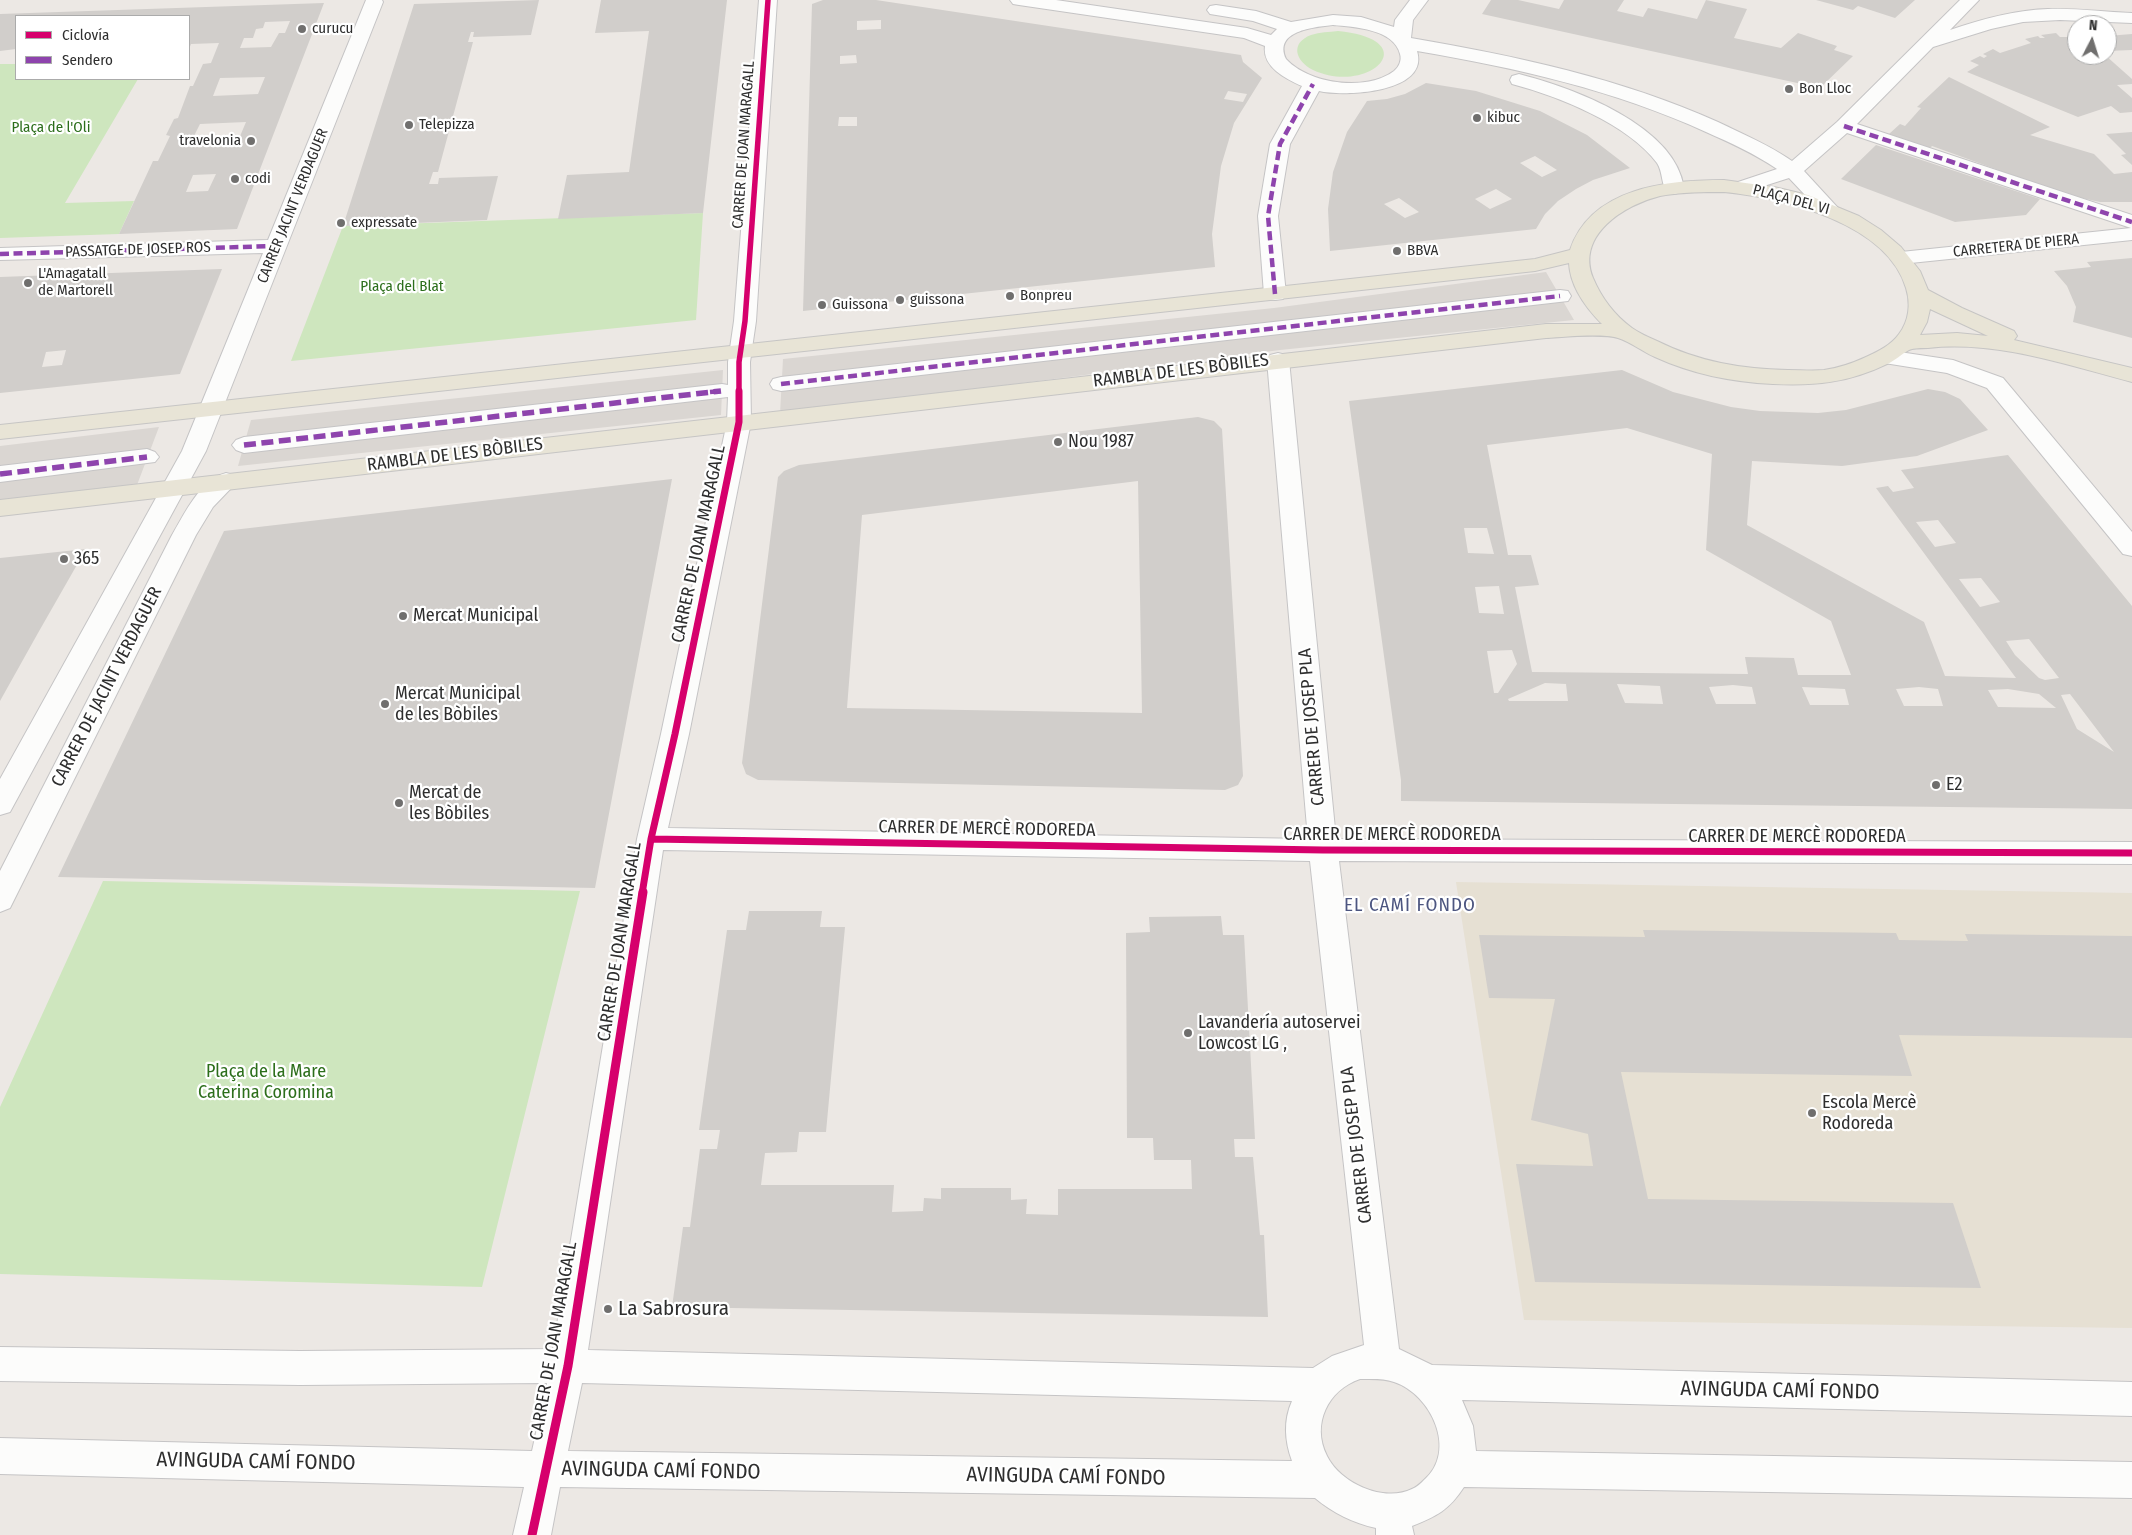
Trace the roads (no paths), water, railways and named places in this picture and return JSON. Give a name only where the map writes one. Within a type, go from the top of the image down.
[{"type":"main road","name":"PLAÇA DEL VI","points":[[1742,187],[1792,197],[1830,210],[1875,235],[1901,258],[1914,280],[1920,309],[1916,324],[1895,350],[1857,368],[1823,377],[1766,377],[1711,370],[1660,352],[1623,332],[1594,303],[1580,279],[1578,254],[1588,229],[1611,208],[1644,194],[1674,188],[1742,187]]},
{"type":"main road","points":[[0,432],[1535,265],[1578,254]]},
{"type":"main road","points":[[1918,293],[1954,313],[2042,352]]},
{"type":"main road","name":"RAMBLA DE LES BÒBILES","points":[[0,508],[1278,360],[1546,331],[1595,330],[1623,332]]},
{"type":"main road","points":[[1895,350],[1962,339],[2042,352],[2132,375]]},
{"type":"street","name":"CARRER DE JOAN MARAGALL","points":[[741,352],[768,0]]},
{"type":"street","points":[[1019,0],[1247,33],[1276,43]]},
{"type":"street","points":[[1419,0],[1404,20],[1403,42],[1410,56],[1409,64],[1402,73],[1390,80],[1373,86],[1347,88],[1313,84],[1294,76],[1280,66],[1274,54],[1276,43],[1282,35],[1312,15],[1372,25],[1388,31],[1403,42],[1486,56],[1545,69],[1667,106],[1752,145],[1793,170],[1830,210]]},
{"type":"street","points":[[1742,187],[1793,170],[1844,126],[1970,0]]},
{"type":"street","name":"CARRER JACINT VERDAGUER","points":[[211,409],[373,1]]},
{"type":"street","points":[[1199,8],[1256,16],[1292,28]]},
{"type":"street","points":[[1923,46],[1972,27],[2036,15],[2132,18]]},
{"type":"street","points":[[1409,64],[1467,68],[1532,82],[1600,111],[1644,138],[1667,164],[1672,175],[1674,188]]},
{"type":"street","points":[[1275,294],[1268,216],[1280,144],[1313,84]]},
{"type":"street","points":[[1844,126],[2132,222]]},
{"type":"street","name":"CARRETERA DE PIERA","points":[[1901,258],[2132,234]]},
{"type":"street","name":"PASSATGE DE JOSEP ROS","points":[[0,254],[277,246]]},
{"type":"street","name":"RAMBLA DE LES BÒBILES","points":[[782,384],[1560,296]]},
{"type":"street","points":[[1895,350],[1923,361],[1953,367],[1995,383],[2132,548]]},
{"type":"street","points":[[738,422],[741,352]]},
{"type":"street","name":"CARRER DE JOSEP PLA","points":[[1278,360],[1323,850],[1383,1362]]},
{"type":"street","name":"RAMBLA DE LES BÒBILES","points":[[244,446],[722,391]]},
{"type":"street","points":[[172,488],[194,451],[211,409]]},
{"type":"street","name":"CARRER DE JOAN MARAGALL","points":[[532,1535],[568,1366],[652,839],[738,422]]},
{"type":"street","points":[[0,474],[147,457]]},
{"type":"street","name":"CARRER DE JACINT VERDAGUER","points":[[0,900],[184,535],[204,502],[226,481]]},
{"type":"street","name":"CARRER DE JACINT VERDAGUER","points":[[0,804],[172,488]]},
{"type":"street","name":"CARRER DE MERCÈ RODOREDA","points":[[652,839],[1323,850],[2132,854]]},
{"type":"street","points":[[1360,1362],[1383,1362],[1407,1369],[1427,1382],[1444,1401],[1455,1423],[1458,1446],[1454,1469],[1442,1490],[1394,1523],[1344,1498],[1322,1480],[1309,1457],[1304,1431],[1307,1406],[1320,1385],[1338,1370],[1360,1362]]},
{"type":"street","points":[[0,1364],[300,1368],[568,1366],[1320,1385]]},
{"type":"street","name":"AVINGUDA CAMÍ FONDO","points":[[1427,1382],[2132,1399]]},
{"type":"street","name":"AVINGUDA CAMÍ FONDO","points":[[0,1456],[545,1469],[1322,1480]]},
{"type":"street","points":[[1454,1469],[2132,1480]]},
{"type":"place","name":"curucu","points":[[302,29]]},
{"type":"place","name":"Bon Lloc","points":[[1789,89]]},
{"type":"place","name":"kibuc","points":[[1477,118]]},
{"type":"place","name":"Telepizza","points":[[409,125]]},
{"type":"place","name":"travelonia","points":[[251,141]]},
{"type":"place","name":"codi","points":[[235,179]]},
{"type":"place","name":"expressate","points":[[341,223]]},
{"type":"place","name":"BBVA","points":[[1397,251]]},
{"type":"place","name":"L'Amagatall de Martorell","points":[[28,283]]},
{"type":"place","name":"Bonpreu","points":[[1010,296]]},
{"type":"place","name":"guissona","points":[[900,300]]},
{"type":"place","name":"Guissona","points":[[822,305]]},
{"type":"place","name":"Nou 1987","points":[[1058,442]]},
{"type":"place","name":"365","points":[[64,559]]},
{"type":"place","name":"Mercat Municipal","points":[[403,616]]},
{"type":"place","name":"Mercat Municipal de les Bòbiles","points":[[385,704]]},
{"type":"place","name":"E2","points":[[1936,785]]},
{"type":"place","name":"Mercat de les Bòbiles","points":[[399,803]]},
{"type":"place","name":"Lavandería autoservei Lowcost LG ,","points":[[1188,1033]]},
{"type":"place","name":"Escola Mercè Rodoreda","points":[[1812,1113]]},
{"type":"place","name":"La Sabrosura","points":[[608,1309]]},
{"type":"district","name":"EL CAMÍ FONDO","points":[[1410,906]]},
{"type":"park label","name":"Plaça de l'Oli","points":[[51,128]]},
{"type":"park label","name":"Plaça del Blat","points":[[402,287]]},
{"type":"park label","name":"Plaça de la Mare Caterina Coromina","points":[[266,1082]]}]
